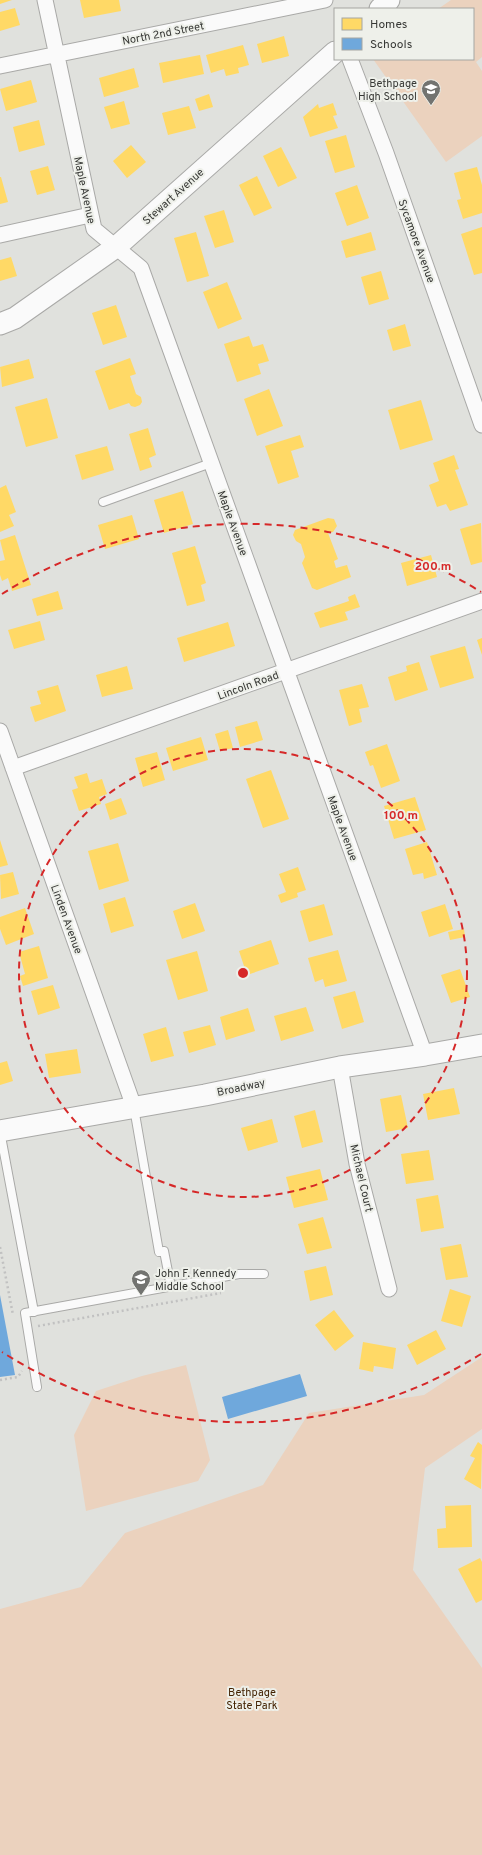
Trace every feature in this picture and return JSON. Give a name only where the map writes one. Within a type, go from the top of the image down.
[{"type":"main road","points":[[381,8],[389,0]]},
{"type":"main road","name":"Stewart Avenue","points":[[0,324],[14,318],[116,247],[334,53]]},
{"type":"main road","name":"Broadway","points":[[0,1131],[205,1095],[340,1067],[482,1045]]},
{"type":"street","name":"Maple Avenue","points":[[45,0],[94,229],[141,268],[424,1055]]},
{"type":"street","name":"North 2nd Street","points":[[0,66],[325,0]]},
{"type":"street","name":"Sycamore Avenue","points":[[350,60],[386,153],[482,425]]},
{"type":"street","points":[[0,235],[90,215]]},
{"type":"street","name":"Lincoln Road","points":[[14,768],[482,601]]},
{"type":"street","name":"Linden Avenue","points":[[0,731],[134,1107]]},
{"type":"street","name":"Michael Court","points":[[340,1067],[357,1164],[389,1288]]},
{"type":"lane","points":[[102,502],[211,463]]},
{"type":"lane","points":[[134,1107],[159,1252],[164,1251],[171,1287]]},
{"type":"lane","points":[[0,1131],[34,1312]]},
{"type":"lane","points":[[37,1387],[25,1313],[239,1274],[264,1274]]},
{"type":"path","points":[[0,1247],[13,1316]]},
{"type":"path","points":[[35,1327],[221,1293]]},
{"type":"path","points":[[0,1380],[18,1377],[22,1370],[21,1364]]},
{"type":"green space","name":"Bethpage High School","points":[[451,0],[482,0],[482,57],[476,62],[482,71],[482,136],[446,162],[374,60],[474,60],[474,8],[439,8]]},
{"type":"green space","name":"Bethpage State Park","points":[[482,1357],[482,1429],[425,1468],[413,1570],[482,1668],[482,1855],[0,1855],[0,1609],[81,1587],[125,1533],[263,1485],[309,1413],[424,1395]]},
{"type":"green space","points":[[186,1365],[210,1460],[198,1481],[86,1511],[74,1435],[96,1391],[142,1376]]},
{"type":"building: Homes","points":[[0,0],[12,0],[0,4]]},
{"type":"building: Homes","points":[[80,0],[119,0],[121,11],[84,18]]},
{"type":"building: Homes","points":[[15,8],[20,25],[0,31],[0,12]]},
{"type":"building: Homes","points":[[284,36],[289,56],[262,63],[257,44]]},
{"type":"building: Homes","points":[[243,45],[249,65],[238,68],[239,73],[226,76],[224,69],[211,73],[206,55]]},
{"type":"building: Homes","points":[[200,55],[204,74],[163,83],[159,63]]},
{"type":"building: Homes","points":[[134,68],[139,87],[104,97],[99,78]]},
{"type":"building: Homes","points":[[31,80],[37,102],[6,111],[0,89]]},
{"type":"building: Homes","points":[[209,94],[213,107],[199,111],[195,99]]},
{"type":"building: Homes","points":[[124,101],[130,124],[111,129],[104,107]]},
{"type":"building: Homes","points":[[333,103],[337,115],[333,116],[338,128],[310,137],[303,117],[318,104],[319,108]]},
{"type":"building: Homes","points":[[189,106],[196,128],[168,135],[162,113]]},
{"type":"building: Homes","points":[[39,120],[45,145],[19,152],[13,127]]},
{"type":"building: Homes","points":[[346,135],[355,167],[335,173],[325,141]]},
{"type":"building: Homes","points":[[131,145],[146,162],[127,178],[113,161]]},
{"type":"building: Homes","points":[[281,147],[297,178],[278,187],[263,156]]},
{"type":"building: Homes","points":[[48,166],[55,190],[37,195],[30,171]]},
{"type":"building: Homes","points":[[477,167],[482,185],[482,213],[463,219],[457,200],[461,199],[454,173]]},
{"type":"building: Homes","points":[[257,176],[272,208],[254,216],[239,185]]},
{"type":"building: Homes","points":[[0,177],[8,202],[0,204]]},
{"type":"building: Homes","points":[[357,185],[369,218],[347,226],[335,193]]},
{"type":"building: Homes","points":[[224,210],[234,242],[215,248],[204,216]]},
{"type":"building: Homes","points":[[482,227],[482,273],[474,275],[461,234]]},
{"type":"building: Homes","points":[[196,232],[209,276],[187,282],[174,238]]},
{"type":"building: Homes","points":[[371,232],[376,250],[346,258],[341,241]]},
{"type":"building: Homes","points":[[11,257],[17,276],[0,281],[0,260]]},
{"type":"building: Homes","points":[[381,271],[389,299],[369,305],[361,277]]},
{"type":"building: Homes","points":[[227,282],[242,319],[218,329],[203,292]]},
{"type":"building: Homes","points":[[116,305],[127,337],[103,345],[92,313]]},
{"type":"building: Homes","points":[[405,324],[411,346],[393,351],[387,330]]},
{"type":"building: Homes","points":[[249,336],[253,347],[263,344],[269,361],[258,364],[261,374],[237,382],[224,344]]},
{"type":"building: Homes","points":[[130,358],[136,374],[130,376],[136,394],[141,397],[142,402],[140,405],[135,407],[131,406],[129,403],[109,410],[95,371]]},
{"type":"building: Homes","points":[[29,359],[34,378],[2,387],[0,367]]},
{"type":"building: Homes","points":[[269,389],[283,426],[257,436],[244,399]]},
{"type":"building: Homes","points":[[47,398],[58,438],[26,447],[15,407]]},
{"type":"building: Homes","points":[[421,400],[433,440],[400,450],[388,410]]},
{"type":"building: Homes","points":[[148,428],[156,455],[149,458],[152,467],[140,471],[129,434]]},
{"type":"building: Homes","points":[[300,435],[304,447],[291,451],[299,477],[278,484],[265,446]]},
{"type":"building: Homes","points":[[107,446],[114,470],[82,480],[75,455]]},
{"type":"building: Homes","points":[[454,455],[459,469],[455,470],[468,505],[450,511],[446,504],[437,507],[429,485],[439,481],[433,463]]},
{"type":"building: Homes","points":[[6,485],[16,512],[9,515],[14,526],[0,532],[0,488]]},
{"type":"building: Homes","points":[[183,491],[193,524],[164,533],[154,500]]},
{"type":"building: Homes","points":[[132,515],[139,539],[105,549],[98,525]]},
{"type":"building: Homes","points":[[328,518],[334,519],[337,526],[333,532],[328,533],[338,559],[334,561],[336,568],[347,565],[351,577],[317,590],[312,588],[302,563],[305,557],[301,544],[296,541],[293,535],[295,530]]},
{"type":"building: Homes","points":[[481,523],[482,562],[471,565],[460,529]]},
{"type":"building: Homes","points":[[15,535],[31,585],[12,591],[8,578],[2,581],[0,575],[0,561],[5,560],[0,540]]},
{"type":"building: Homes","points":[[195,546],[206,583],[201,585],[205,601],[187,606],[172,553]]},
{"type":"building: Homes","points":[[431,555],[437,577],[407,586],[401,563]]},
{"type":"building: Homes","points":[[58,591],[63,609],[37,616],[32,599]]},
{"type":"building: Homes","points":[[355,594],[360,607],[345,612],[348,620],[320,628],[314,613],[349,601],[348,597]]},
{"type":"building: Homes","points":[[40,621],[45,640],[14,649],[8,630]]},
{"type":"building: Homes","points":[[228,622],[235,646],[184,662],[177,638]]},
{"type":"building: Homes","points":[[482,638],[482,655],[477,640]]},
{"type":"building: Homes","points":[[465,646],[474,678],[440,688],[430,656]]},
{"type":"building: Homes","points":[[419,662],[428,690],[395,701],[388,677],[407,671],[406,666]]},
{"type":"building: Homes","points":[[127,666],[133,689],[102,697],[96,675]]},
{"type":"building: Homes","points":[[362,684],[369,707],[359,709],[362,722],[349,726],[339,690]]},
{"type":"building: Homes","points":[[58,685],[66,711],[35,722],[30,707],[41,704],[37,691]]},
{"type":"building: Homes","points":[[257,721],[263,740],[240,747],[235,727]]},
{"type":"building: Homes","points":[[228,730],[233,748],[220,751],[215,734]]},
{"type":"building: Homes","points":[[201,737],[208,760],[173,771],[166,748]]},
{"type":"building: Homes","points":[[387,744],[400,781],[381,788],[373,765],[370,766],[365,752]]},
{"type":"building: Homes","points":[[157,752],[165,780],[143,787],[135,758]]},
{"type":"building: Homes","points":[[271,770],[289,819],[263,828],[246,779]]},
{"type":"building: Homes","points":[[87,773],[90,783],[102,779],[107,794],[99,797],[101,804],[79,811],[72,790],[78,788],[74,777]]},
{"type":"building: Homes","points":[[415,797],[426,830],[394,839],[384,806]]},
{"type":"building: Homes","points":[[121,798],[127,814],[110,820],[105,804]]},
{"type":"building: Homes","points":[[0,840],[8,865],[0,867]]},
{"type":"building: Homes","points":[[427,842],[437,875],[424,879],[423,873],[413,875],[405,849]]},
{"type":"building: Homes","points":[[118,843],[129,881],[99,890],[88,851]]},
{"type":"building: Homes","points":[[298,867],[306,890],[297,893],[298,897],[281,903],[278,895],[286,892],[279,874]]},
{"type":"building: Homes","points":[[13,872],[19,894],[1,899],[0,875]]},
{"type":"building: Homes","points":[[125,897],[134,926],[111,933],[103,904]]},
{"type":"building: Homes","points":[[195,903],[205,931],[182,939],[173,911]]},
{"type":"building: Homes","points":[[324,904],[333,935],[309,942],[300,911]]},
{"type":"building: Homes","points":[[445,904],[453,929],[429,937],[421,912]]},
{"type":"building: Homes","points":[[25,908],[34,934],[6,945],[0,929],[0,917]]},
{"type":"building: Homes","points":[[464,929],[465,937],[450,940],[448,932]]},
{"type":"building: Homes","points":[[271,940],[279,964],[247,975],[239,951]]},
{"type":"building: Homes","points":[[39,946],[48,978],[23,986],[20,976],[25,974],[19,952]]},
{"type":"building: Homes","points":[[338,950],[347,981],[325,987],[323,979],[315,982],[308,958]]},
{"type":"building: Homes","points":[[197,951],[208,991],[178,1000],[166,960]]},
{"type":"building: Homes","points":[[460,969],[470,997],[451,1003],[441,975]]},
{"type":"building: Homes","points":[[53,985],[60,1008],[38,1015],[31,991]]},
{"type":"building: Homes","points":[[355,991],[364,1022],[342,1029],[333,997]]},
{"type":"building: Homes","points":[[306,1007],[314,1031],[281,1041],[274,1016]]},
{"type":"building: Homes","points":[[248,1008],[255,1031],[226,1040],[220,1017]]},
{"type":"building: Homes","points":[[210,1025],[216,1045],[189,1053],[183,1032]]},
{"type":"building: Homes","points":[[166,1027],[174,1056],[151,1062],[143,1034]]},
{"type":"building: Homes","points":[[77,1049],[81,1073],[49,1078],[45,1054]]},
{"type":"building: Homes","points":[[7,1061],[13,1081],[0,1085],[0,1063]]},
{"type":"building: Homes","points":[[454,1088],[460,1114],[428,1120],[423,1094]]},
{"type":"building: Homes","points":[[401,1095],[408,1128],[386,1132],[380,1099]]},
{"type":"building: Homes","points":[[315,1110],[323,1142],[302,1148],[294,1116]]},
{"type":"building: Homes","points":[[272,1119],[278,1142],[248,1151],[241,1128]]},
{"type":"building: Homes","points":[[429,1150],[434,1180],[406,1184],[401,1154]]},
{"type":"building: Homes","points":[[320,1169],[328,1200],[294,1208],[286,1177]]},
{"type":"building: Homes","points":[[438,1195],[444,1228],[421,1232],[416,1199]]},
{"type":"building: Homes","points":[[323,1217],[332,1248],[307,1254],[298,1224]]},
{"type":"building: Homes","points":[[461,1244],[468,1277],[446,1280],[440,1248]]},
{"type":"building: Homes","points":[[326,1266],[333,1295],[310,1301],[304,1271]]},
{"type":"building: Homes","points":[[450,1289],[471,1296],[462,1327],[441,1321]]},
{"type":"building: Homes","points":[[334,1310],[354,1336],[335,1351],[315,1325]]},
{"type":"building: Homes","points":[[436,1330],[446,1349],[417,1365],[407,1345]]},
{"type":"building: Homes","points":[[363,1342],[396,1348],[393,1369],[374,1366],[373,1372],[359,1369]]},
{"type":"building: Homes","points":[[478,1442],[482,1445],[481,1489],[464,1479],[475,1458],[470,1456]]},
{"type":"building: Homes","points":[[471,1505],[472,1547],[438,1548],[437,1529],[446,1528],[445,1506]]},
{"type":"building: Homes","points":[[480,1558],[482,1562],[482,1600],[476,1603],[458,1569]]},
{"type":"building: Schools","points":[[0,1295],[15,1375],[0,1377]]},
{"type":"building: Schools","points":[[300,1374],[307,1396],[228,1419],[222,1397]]},
{"type":"place","name":"Bethpage High School","points":[[431,106]]},
{"type":"place","name":"John F. Kennedy Middle School","points":[[141,1296]]}]
